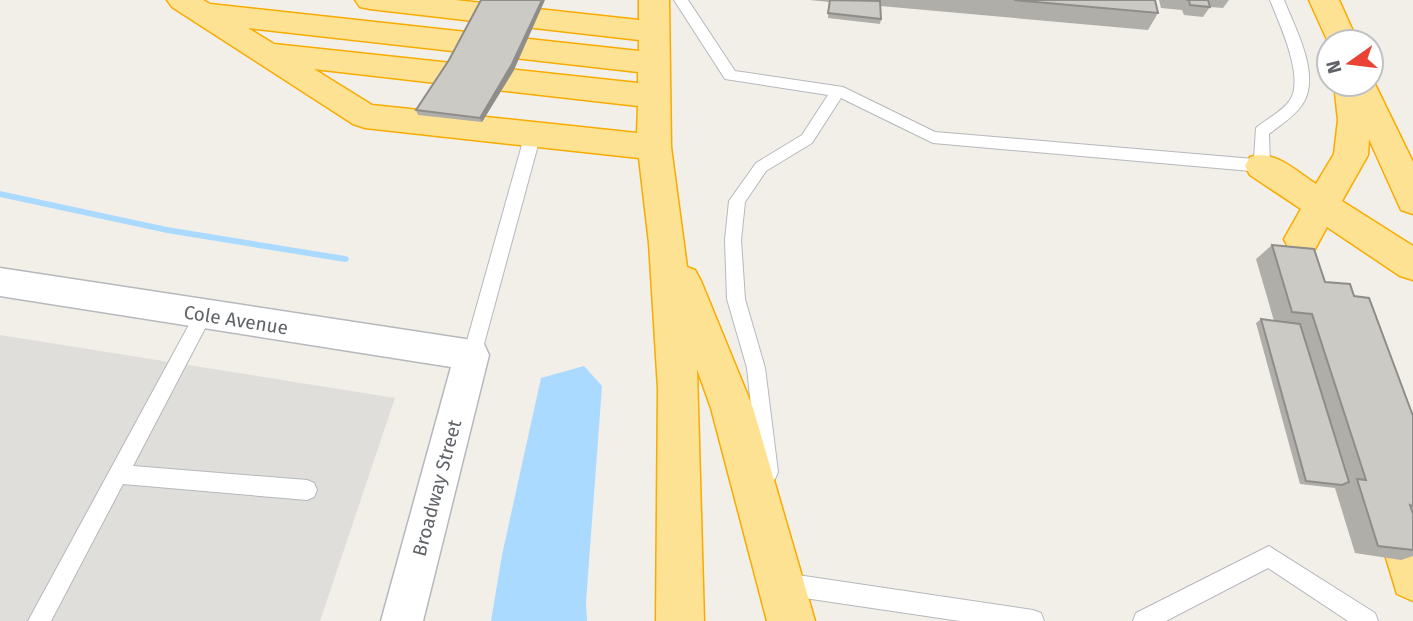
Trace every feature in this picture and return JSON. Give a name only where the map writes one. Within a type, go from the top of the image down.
[{"type":"highway","points":[[232,0],[657,66]]},
{"type":"highway","points":[[370,0],[657,66]]},
{"type":"highway","points":[[493,0],[657,66]]},
{"type":"highway","points":[[1325,3],[1333,28]]},
{"type":"highway","points":[[1325,3],[1337,28]]},
{"type":"highway","points":[[192,6],[657,66]]},
{"type":"highway","points":[[192,6],[365,116],[533,134],[657,66]]},
{"type":"highway","points":[[234,33],[657,66]]},
{"type":"highway","points":[[266,53],[657,66]]},
{"type":"highway","points":[[300,75],[657,66]]},
{"type":"highway","points":[[333,96],[657,66]]},
{"type":"highway","points":[[657,66],[678,388],[680,621]]},
{"type":"highway","points":[[1302,239],[1351,155],[1352,98]]},
{"type":"highway","points":[[1367,98],[1413,200]]},
{"type":"highway","points":[[1262,166],[1413,265]]},
{"type":"highway","points":[[1262,166],[1302,239],[1312,274]]},
{"type":"highway","points":[[667,243],[732,408],[786,602]]},
{"type":"highway","points":[[1395,515],[1413,578]]},
{"type":"street","name":"Cole Avenue","points":[[0,282],[472,355]]},
{"type":"street","name":"Broadway Street","points":[[402,621],[472,355]]},
{"type":"lane","points":[[657,66],[838,91],[933,137],[1262,166],[1261,132],[1297,101],[1302,81],[1277,0]]},
{"type":"lane","points":[[838,91],[807,139],[761,167],[737,201],[733,240],[736,299],[756,368],[786,602],[1033,621]]},
{"type":"lane","points":[[472,355],[533,134]]},
{"type":"lane","points":[[39,621],[203,315]]},
{"type":"lane","points":[[118,474],[307,490]]},
{"type":"lane","points":[[1144,621],[1269,556],[1367,621]]},
{"type":"shaded area","points":[[0,335],[395,398],[320,621],[0,621]]},
{"type":"water","points":[[584,366],[602,386],[586,602],[587,621],[491,621],[502,555],[541,378]]},
{"type":"building","points":[[481,0],[542,0],[512,64],[480,118],[416,110],[449,60]]},
{"type":"building","points":[[830,0],[880,1],[881,19],[828,13]]},
{"type":"building","points":[[1014,0],[1155,0],[1158,13]]},
{"type":"building","points":[[1189,0],[1208,0],[1210,7],[1190,5]]},
{"type":"building","points":[[1272,245],[1314,249],[1325,282],[1350,284],[1354,296],[1369,298],[1413,416],[1413,506],[1410,505],[1413,514],[1413,550],[1378,546],[1357,479],[1366,480],[1312,314],[1292,312]]},
{"type":"building","points":[[1261,319],[1300,324],[1349,482],[1342,485],[1306,481]]},
{"type":"waterway","points":[[0,194],[167,230],[345,259]]}]
